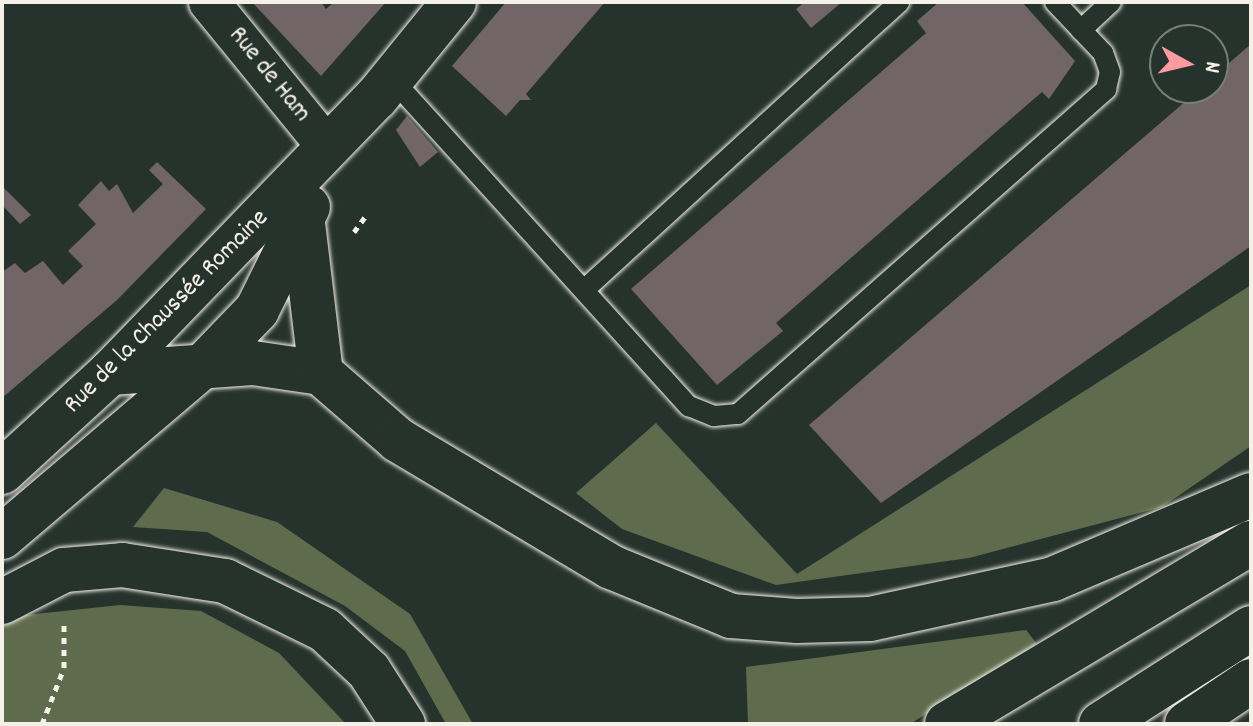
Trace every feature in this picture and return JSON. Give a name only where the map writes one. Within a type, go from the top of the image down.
[{"type":"main road","name":"Rue de la Chaussée Romaine","points":[[2,472],[110,373],[328,148],[392,79],[454,2]]},
{"type":"main road","name":"Rue de la Chaussée Romaine","points":[[2,537],[203,366],[257,310],[303,223],[328,148]]},
{"type":"main road","points":[[303,223],[321,373]]},
{"type":"main road","points":[[110,373],[253,363],[321,373],[398,440],[519,515],[611,567],[731,616],[870,619],[977,598],[1053,579],[1251,495]]},
{"type":"main road","points":[[947,724],[1251,543]]},
{"type":"main road","points":[[2,602],[64,570],[122,565],[225,581],[325,630],[369,671],[403,724]]},
{"type":"main road","points":[[1101,724],[1251,628]]},
{"type":"main road","points":[[1187,724],[1251,681]]},
{"type":"street","name":"Rue de Ham","points":[[209,2],[328,148]]},
{"type":"lane","points":[[584,290],[899,2]]},
{"type":"lane","points":[[392,79],[689,406],[714,416],[738,414],[1106,89],[1110,72],[1103,53],[1055,2]]},
{"type":"lane","points":[[1081,30],[1111,2]]},
{"type":"green space","points":[[1251,285],[1251,446],[1162,507],[969,558],[776,585],[622,529],[576,493],[656,423],[797,574]]},
{"type":"green space","points":[[164,488],[277,522],[410,614],[473,724],[446,724],[405,651],[345,606],[207,532],[133,527]]},
{"type":"green space","points":[[120,605],[201,611],[279,653],[346,724],[2,724],[2,626],[26,615]]},
{"type":"green space","points":[[1026,630],[1037,644],[910,724],[748,724],[746,667]]},
{"type":"building","points":[[252,2],[321,2],[326,9],[334,2],[386,2],[321,76]]},
{"type":"building","points":[[506,2],[605,2],[526,94],[531,100],[520,100],[506,116],[452,66]]},
{"type":"building","points":[[805,2],[842,2],[811,28],[796,9]]},
{"type":"building","points":[[939,2],[1022,2],[1075,61],[1049,99],[1042,92],[776,323],[783,331],[717,385],[631,289],[926,33],[917,21]]},
{"type":"building","points":[[1251,44],[1251,246],[881,503],[809,425],[1182,104],[1229,104],[1229,63]]},
{"type":"building","points":[[407,116],[438,152],[420,167],[396,130]]},
{"type":"building","points":[[157,162],[206,209],[117,300],[2,398],[2,272],[15,263],[25,273],[43,261],[63,285],[83,266],[68,251],[96,224],[78,205],[101,181],[109,191],[117,184],[133,213],[163,184],[149,170]]},
{"type":"building","points":[[2,186],[31,215],[20,224],[2,205]]}]
